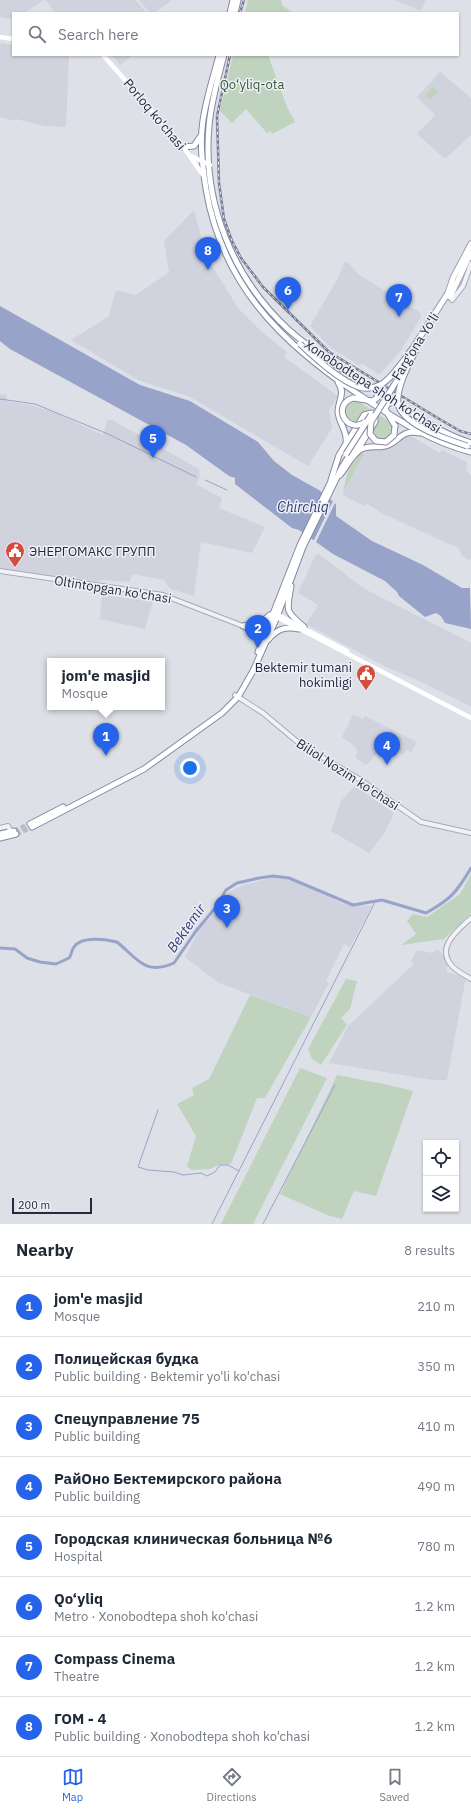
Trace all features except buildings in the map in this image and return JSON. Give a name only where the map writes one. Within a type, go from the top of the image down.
[{"type":"main road","points":[[230,12],[233,0]]},
{"type":"main road","points":[[235,12],[238,0]]},
{"type":"main road","points":[[0,37],[12,39]]},
{"type":"main road","name":"Porloq ko'chasi","points":[[104,56],[190,155],[204,177]]},
{"type":"main road","name":"Xonobodtepa shoh ko'chasi","points":[[219,56],[205,108],[201,134],[202,161],[210,208],[218,239],[228,262],[241,283],[281,332],[310,360],[333,377],[369,401],[426,435],[450,446],[471,452]]},
{"type":"main road","name":"Xonobodtepa shoh ko'chasi","points":[[224,56],[210,120],[208,143],[210,165],[218,218],[228,246],[246,278],[271,311],[307,345],[394,403],[433,426],[470,445]]},
{"type":"main road","points":[[183,147],[194,146],[201,134]]},
{"type":"main road","points":[[190,155],[210,165]]},
{"type":"main road","name":"Farg'ona Yo'li","points":[[415,349],[448,293],[471,244]]},
{"type":"main road","name":"Farg'ona Yo'li","points":[[330,487],[369,421],[452,293],[471,253]]},
{"type":"main road","points":[[271,311],[287,332],[300,344],[356,386],[365,388],[376,387],[383,383],[415,349]]},
{"type":"main road","points":[[415,349],[398,394],[400,410],[408,419],[424,429],[470,445]]},
{"type":"main road","points":[[333,377],[338,382],[342,391],[338,412],[346,435],[344,448]]},
{"type":"main road","points":[[376,391],[378,394],[377,399],[373,401],[359,398],[353,398],[347,401],[343,406],[342,412],[345,420],[349,424],[356,426],[362,425],[369,421],[371,436],[381,443],[388,442],[392,438],[395,426],[385,409],[386,404],[390,402],[394,403]]},
{"type":"main road","points":[[243,626],[260,623],[276,615],[301,546],[330,487],[355,454],[376,422],[376,417],[372,413],[364,415],[344,448],[336,463],[330,487]]},
{"type":"main road","points":[[355,454],[366,447],[388,445],[406,433],[414,432],[426,435]]},
{"type":"main road","points":[[301,546],[293,574],[287,609],[301,628],[471,715]]},
{"type":"main road","points":[[236,696],[250,671],[293,574]]},
{"type":"main road","points":[[276,615],[471,718]]},
{"type":"main road","points":[[243,626],[258,637],[259,648]]},
{"type":"main road","points":[[264,644],[280,629],[287,627],[301,628]]},
{"type":"main road","points":[[31,826],[142,766],[219,712],[236,696],[253,671],[268,631]]},
{"type":"main road","points":[[0,834],[14,832]]},
{"type":"main road","points":[[0,838],[14,832]]},
{"type":"street","points":[[452,300],[463,286],[471,264]]},
{"type":"street","name":"Oltintopgan ko'chasi","points":[[0,571],[163,595],[243,626],[268,631]]},
{"type":"street","name":"Biliol Nozim ko'chasi","points":[[236,696],[263,713],[300,744],[359,780],[421,822],[471,832]]},
{"type":"street","points":[[0,828],[8,826],[14,832]]},
{"type":"street","points":[[471,918],[450,938],[447,945],[446,954],[452,966],[471,979]]},
{"type":"shaded area","points":[[0,0],[44,0],[26,12],[12,12],[12,19],[0,17]]},
{"type":"shaded area","points":[[46,0],[135,0],[146,12],[54,12]]},
{"type":"shaded area","points":[[139,0],[172,0],[155,12],[149,12]]},
{"type":"shaded area","points":[[395,0],[426,0],[421,11]]},
{"type":"shaded area","points":[[0,44],[12,45],[12,56],[69,56],[66,127],[44,126],[16,119],[15,121],[0,117]]},
{"type":"shaded area","points":[[113,56],[132,56],[120,65]]},
{"type":"shaded area","points":[[440,72],[471,98],[471,135],[445,159],[417,134],[435,115],[417,97]]},
{"type":"shaded area","points":[[194,210],[207,258],[239,309],[263,333],[287,352],[284,357],[338,396],[329,410],[332,428],[308,466],[190,397],[138,380],[71,340],[109,316],[116,290],[136,295],[169,272],[164,241]]},
{"type":"shaded area","points":[[345,261],[349,263],[358,274],[421,313],[421,317],[401,350],[379,375],[362,363],[360,366],[330,347],[310,326],[338,278]]},
{"type":"shaded area","points":[[0,394],[7,395],[6,401],[31,405],[56,413],[103,435],[107,420],[112,420],[199,469],[200,476],[196,484],[222,498],[219,508],[265,527],[252,553],[201,542],[194,596],[170,589],[164,580],[132,574],[130,582],[100,580],[99,583],[0,568]]},
{"type":"shaded area","points":[[409,435],[440,453],[442,450],[467,462],[466,469],[471,476],[471,559],[469,560],[463,557],[458,548],[383,514],[366,503],[364,506],[343,495],[366,450],[387,449]]},
{"type":"shaded area","points":[[319,554],[363,588],[471,643],[471,707],[419,681],[384,666],[306,624],[318,605],[298,593],[315,556]]},
{"type":"shaded area","points":[[102,595],[153,601],[145,629],[100,619]]},
{"type":"shaded area","points":[[353,715],[363,719],[365,716],[417,742],[411,752],[406,750],[403,755],[390,748],[386,756],[378,752],[368,764],[365,765],[355,757],[358,751],[353,745],[342,737]]},
{"type":"shaded area","points":[[355,786],[394,813],[385,832],[369,853],[331,831],[341,801]]},
{"type":"shaded area","points":[[275,877],[293,881],[343,904],[372,906],[350,947],[344,944],[326,981],[329,983],[311,1017],[219,983],[185,957],[201,927],[217,911],[228,892],[244,885]]},
{"type":"shaded area","points":[[438,949],[449,963],[446,972],[466,977],[447,1080],[433,1080],[329,1063],[348,1026],[414,964],[411,961],[417,950],[432,953]]},
{"type":"green space","points":[[248,0],[281,0],[282,5],[292,12],[245,12]]},
{"type":"green space","name":"Qo‘yliq-ota","points":[[233,56],[268,56],[287,107],[295,122],[272,134],[271,131],[267,133],[246,109],[232,123],[220,111]]},
{"type":"green space","points":[[433,86],[438,92],[430,100],[425,95]]},
{"type":"green space","points":[[354,401],[360,402],[370,409],[363,412],[356,424],[347,419],[344,412],[346,405]]},
{"type":"green space","points":[[379,415],[390,423],[392,428],[391,435],[385,440],[378,440],[372,433],[379,420]]},
{"type":"green space","points":[[361,452],[364,454],[344,492],[348,471]]},
{"type":"green space","points":[[391,731],[396,734],[391,743],[386,740]]},
{"type":"green space","points":[[397,735],[402,738],[398,747],[392,744]]},
{"type":"green space","points":[[471,874],[471,913],[444,939],[401,945],[416,934],[407,921],[413,914],[427,917],[460,894]]},
{"type":"green space","points":[[346,979],[357,981],[350,1009],[341,1018],[347,1025],[321,1065],[312,1059],[308,1049]]},
{"type":"green space","points":[[250,995],[311,1017],[265,1098],[257,1098],[231,1164],[218,1165],[210,1169],[191,1170],[187,1166],[196,1136],[177,1104],[194,1095],[192,1088],[209,1079]]},
{"type":"green space","points":[[300,1068],[327,1078],[253,1224],[221,1224]]},
{"type":"green space","points":[[337,1075],[413,1091],[376,1196],[354,1191],[342,1219],[327,1215],[280,1194]]},
{"type":"water","name":"Chirchiq","points":[[0,306],[140,385],[190,401],[258,442],[274,461],[292,475],[319,490],[336,504],[336,516],[372,541],[423,565],[462,588],[470,588],[471,629],[445,623],[441,616],[436,613],[425,617],[399,596],[397,592],[385,581],[333,554],[299,530],[292,528],[235,484],[235,478],[229,476],[186,445],[10,349],[0,341]]},
{"type":"pier","points":[[334,499],[336,501],[315,544],[313,542]]},
{"type":"waterway","points":[[0,399],[35,404],[108,434],[196,477]]},
{"type":"waterway","points":[[205,480],[227,490]]},
{"type":"waterway","name":"Bektemir","points":[[0,948],[15,949],[27,958],[40,962],[56,964],[69,958],[73,948],[82,941],[94,939],[107,940],[117,942],[142,964],[156,968],[164,967],[174,963],[196,931],[216,907],[226,890],[237,883],[273,876],[289,878],[353,905],[382,900],[426,913],[452,895],[457,890],[471,868]]},
{"type":"waterway","points":[[212,1224],[375,902]]},
{"type":"waterway","points":[[263,1224],[335,1085]]},
{"type":"waterway","points":[[158,1110],[138,1167],[148,1170],[174,1172],[183,1175],[201,1173],[207,1176],[215,1172],[220,1165],[228,1165],[239,1171]]},
{"type":"tunnel","points":[[14,831],[30,824]]},
{"type":"tunnel","points":[[16,834],[32,827]]},
{"type":"railway","points":[[240,12],[244,0]]},
{"type":"railway","points":[[230,56],[217,116],[219,183],[224,219],[232,241],[241,258],[263,287],[329,352],[460,431],[471,434]]},
{"type":"place","name":"ГОМ - 4","points":[[208,270]]},
{"type":"place","name":"Qo‘yliq","points":[[288,310]]},
{"type":"place","name":"Compass Cinema","points":[[399,317]]},
{"type":"place","name":"Городская клиническая больница №6","points":[[153,458]]},
{"type":"place","name":"ЭНЕРГОМАКС ГРУПП","points":[[15,568]]},
{"type":"place","name":"Полицейская будка","points":[[258,648]]},
{"type":"place","name":"Bektemir tumani hokimligi","points":[[366,691]]},
{"type":"place","name":"jom'e masjid","points":[[106,756]]},
{"type":"place","name":"РайОно Бектемирского района","points":[[387,765]]},
{"type":"place","name":"Спецуправление 75","points":[[227,928]]}]
